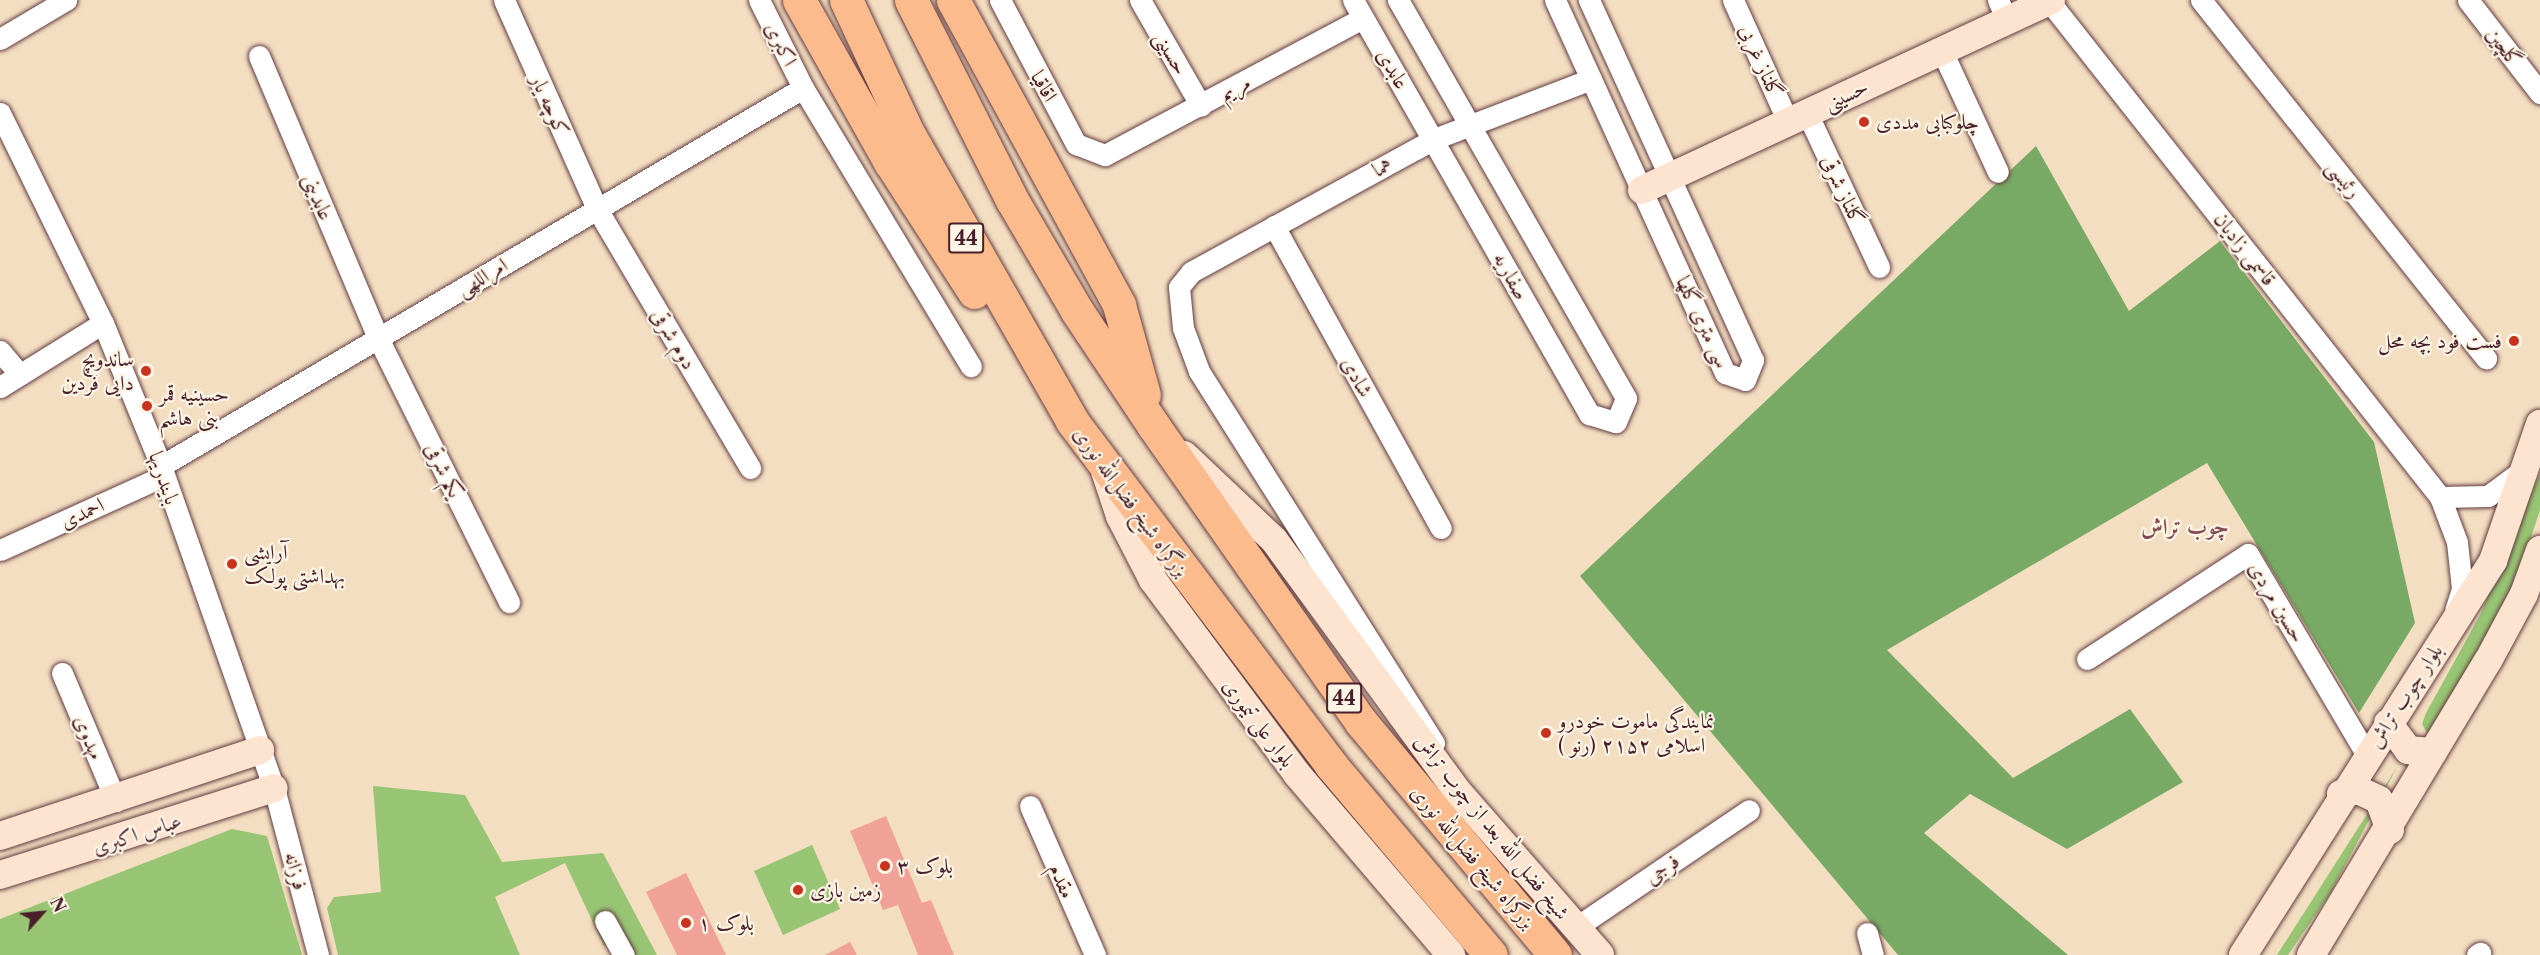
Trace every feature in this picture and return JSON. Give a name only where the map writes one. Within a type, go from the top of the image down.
[{"type":"highway","points":[[799,0],[946,251],[1072,421]]},
{"type":"highway","name":"بزرگراه شیخ فضل‌الله نوری","points":[[846,0],[908,133],[1072,421],[1104,467],[1330,765],[1491,955]]},
{"type":"highway","name":"بزرگراه شیخ فضل‌الله نوری","points":[[911,0],[1012,200],[1077,311],[1153,425],[1361,722],[1555,955]]},
{"type":"highway","points":[[953,0],[1119,305],[1153,425]]},
{"type":"highway","points":[[969,0],[990,65]]},
{"type":"main road","name":"حسینی","points":[[1642,190],[1942,51],[2003,10],[2050,0]]},
{"type":"main road","name":"بلوار چوب‌ تراش","points":[[2243,955],[2342,794],[2493,561],[2540,424]]},
{"type":"main road","name":"شیخ فضل الله بعد از چوب تراش","points":[[1153,425],[1274,540],[1458,792],[1600,955]]},
{"type":"main road","name":"بلوار علی تیموری","points":[[1104,467],[1120,516],[1153,580],[1298,774],[1451,955]]},
{"type":"main road","points":[[2311,955],[2390,830],[2433,752],[2532,603],[2540,550]]},
{"type":"main road","points":[[2388,723],[2408,750],[2433,752]]},
{"type":"main road","name":"عباس اکبری","points":[[0,836],[116,801],[260,750]]},
{"type":"main road","name":"عباس اکبری","points":[[0,875],[274,788]]},
{"type":"main road","points":[[2342,794],[2358,790],[2379,800],[2390,830]]},
{"type":"street","points":[[0,39],[66,0]]},
{"type":"street","name":"کوچه یار","points":[[504,0],[597,209]]},
{"type":"street","name":"اکبری","points":[[759,0],[803,88],[971,366]]},
{"type":"street","name":"اقاقیا","points":[[1000,0],[1076,144],[1105,155]]},
{"type":"street","name":"حسینی","points":[[1140,0],[1201,106]]},
{"type":"street","name":"عابدی","points":[[1398,0],[1468,124]]},
{"type":"street","name":"سی متری گلها","points":[[1555,0],[1725,373],[1745,380],[1753,360],[1589,0]]},
{"type":"street","name":"گلناز غربی","points":[[1733,0],[1798,118]]},
{"type":"street","name":"قاسمی زادیان","points":[[2050,0],[2440,497],[2457,542],[2462,589],[2448,628]]},
{"type":"street","name":"رئیسی","points":[[2201,0],[2486,358]]},
{"type":"street","name":"گلچین","points":[[2468,0],[2540,93]]},
{"type":"street","name":"مریم","points":[[1105,155],[1201,106],[1358,9]]},
{"type":"street","name":"عابدی","points":[[1358,9],[1434,138]]},
{"type":"street","points":[[1942,51],[1998,172]]},
{"type":"street","name":"عابدینی","points":[[259,56],[378,338]]},
{"type":"street","name":"هما","points":[[1458,792],[1422,718],[1199,371],[1179,304],[1185,279],[1274,226],[1434,138],[1591,79]]},
{"type":"street","name":"امراللهی","points":[[162,471],[378,338],[803,88]]},
{"type":"street","name":"بایندریها","points":[[0,113],[103,323],[162,471],[274,788]]},
{"type":"street","name":"گلناز شرقی","points":[[1798,118],[1879,267]]},
{"type":"street","name":"صفاریه","points":[[1434,138],[1588,414],[1616,422],[1626,398],[1468,124]]},
{"type":"street","name":"دوم شرقی","points":[[597,209],[750,468]]},
{"type":"street","name":"شادی","points":[[1274,226],[1441,528]]},
{"type":"street","points":[[0,387],[103,323]]},
{"type":"street","name":"یکم شرقی","points":[[378,338],[509,602]]},
{"type":"street","points":[[0,351],[20,375]]},
{"type":"street","points":[[2440,497],[2488,496],[2524,468]]},
{"type":"street","name":"احمدی","points":[[0,550],[162,471]]},
{"type":"street","name":"حسین مردی","points":[[2087,659],[2248,554],[2367,755]]},
{"type":"street","name":"مهدوی","points":[[62,673],[116,801]]},
{"type":"street","name":"فرزانه","points":[[274,788],[318,955]]},
{"type":"street","name":"مقدم","points":[[1030,806],[1095,955]]},
{"type":"street","name":"فرجی","points":[[1575,928],[1749,810]]},
{"type":"street","points":[[605,921],[624,955]]},
{"type":"street","points":[[1867,933],[1873,955]]},
{"type":"green space","points":[[2036,146],[2129,311],[2220,241],[2374,442],[2415,623],[2359,713],[2207,463],[1887,650],[2013,778],[2130,709],[2183,782],[2067,849],[1970,794],[1924,833],[2068,955],[1898,955],[1580,576]]},
{"type":"green space","points":[[2540,473],[2540,510],[2518,577],[2435,730],[2427,733],[2422,724],[2426,713],[2480,615]]},
{"type":"green space","points":[[2397,767],[2331,892],[2288,955],[2277,955]]},
{"type":"green space","points":[[373,786],[465,795],[502,862],[603,853],[657,955],[631,955],[624,938],[604,946],[565,863],[495,897],[520,955],[338,955],[327,908],[334,897],[381,892]]},
{"type":"green space","points":[[232,829],[267,836],[302,955],[0,955],[0,919]]},
{"type":"green space","name":"زمین بازی","points":[[812,845],[840,909],[783,935],[754,871]]},
{"type":"building","name":"بلوک ۳","points":[[886,816],[922,903],[931,900],[954,955],[918,955],[898,905],[883,910],[850,831]]},
{"type":"building","name":"بلوک ۱","points":[[686,873],[726,955],[677,955],[646,892]]},
{"type":"building","points":[[850,942],[857,955],[825,955]]},
{"type":"place","name":"چلوکبابی مددی","points":[[1864,122]]},
{"type":"place","name":"فست فود بچه محل","points":[[2514,341]]},
{"type":"place","name":"ساندویچ دایی فردین","points":[[146,371]]},
{"type":"place","name":"حسینیه قمر بنی هاشم","points":[[147,406]]},
{"type":"place","name":"آرایشی بهداشتی پولک","points":[[232,564]]},
{"type":"place","name":"نمایندگی ماموت خودرو ( رنو) اسلامی ۲۱۵۲","points":[[1546,733]]},
{"type":"place","name":"بلوک ۳","points":[[885,866]]},
{"type":"place","name":"زمین بازی","points":[[798,890]]},
{"type":"place","name":"بلوک ۱","points":[[686,923]]},
{"type":"district","name":"چوب تراش","points":[[2185,527]]}]
